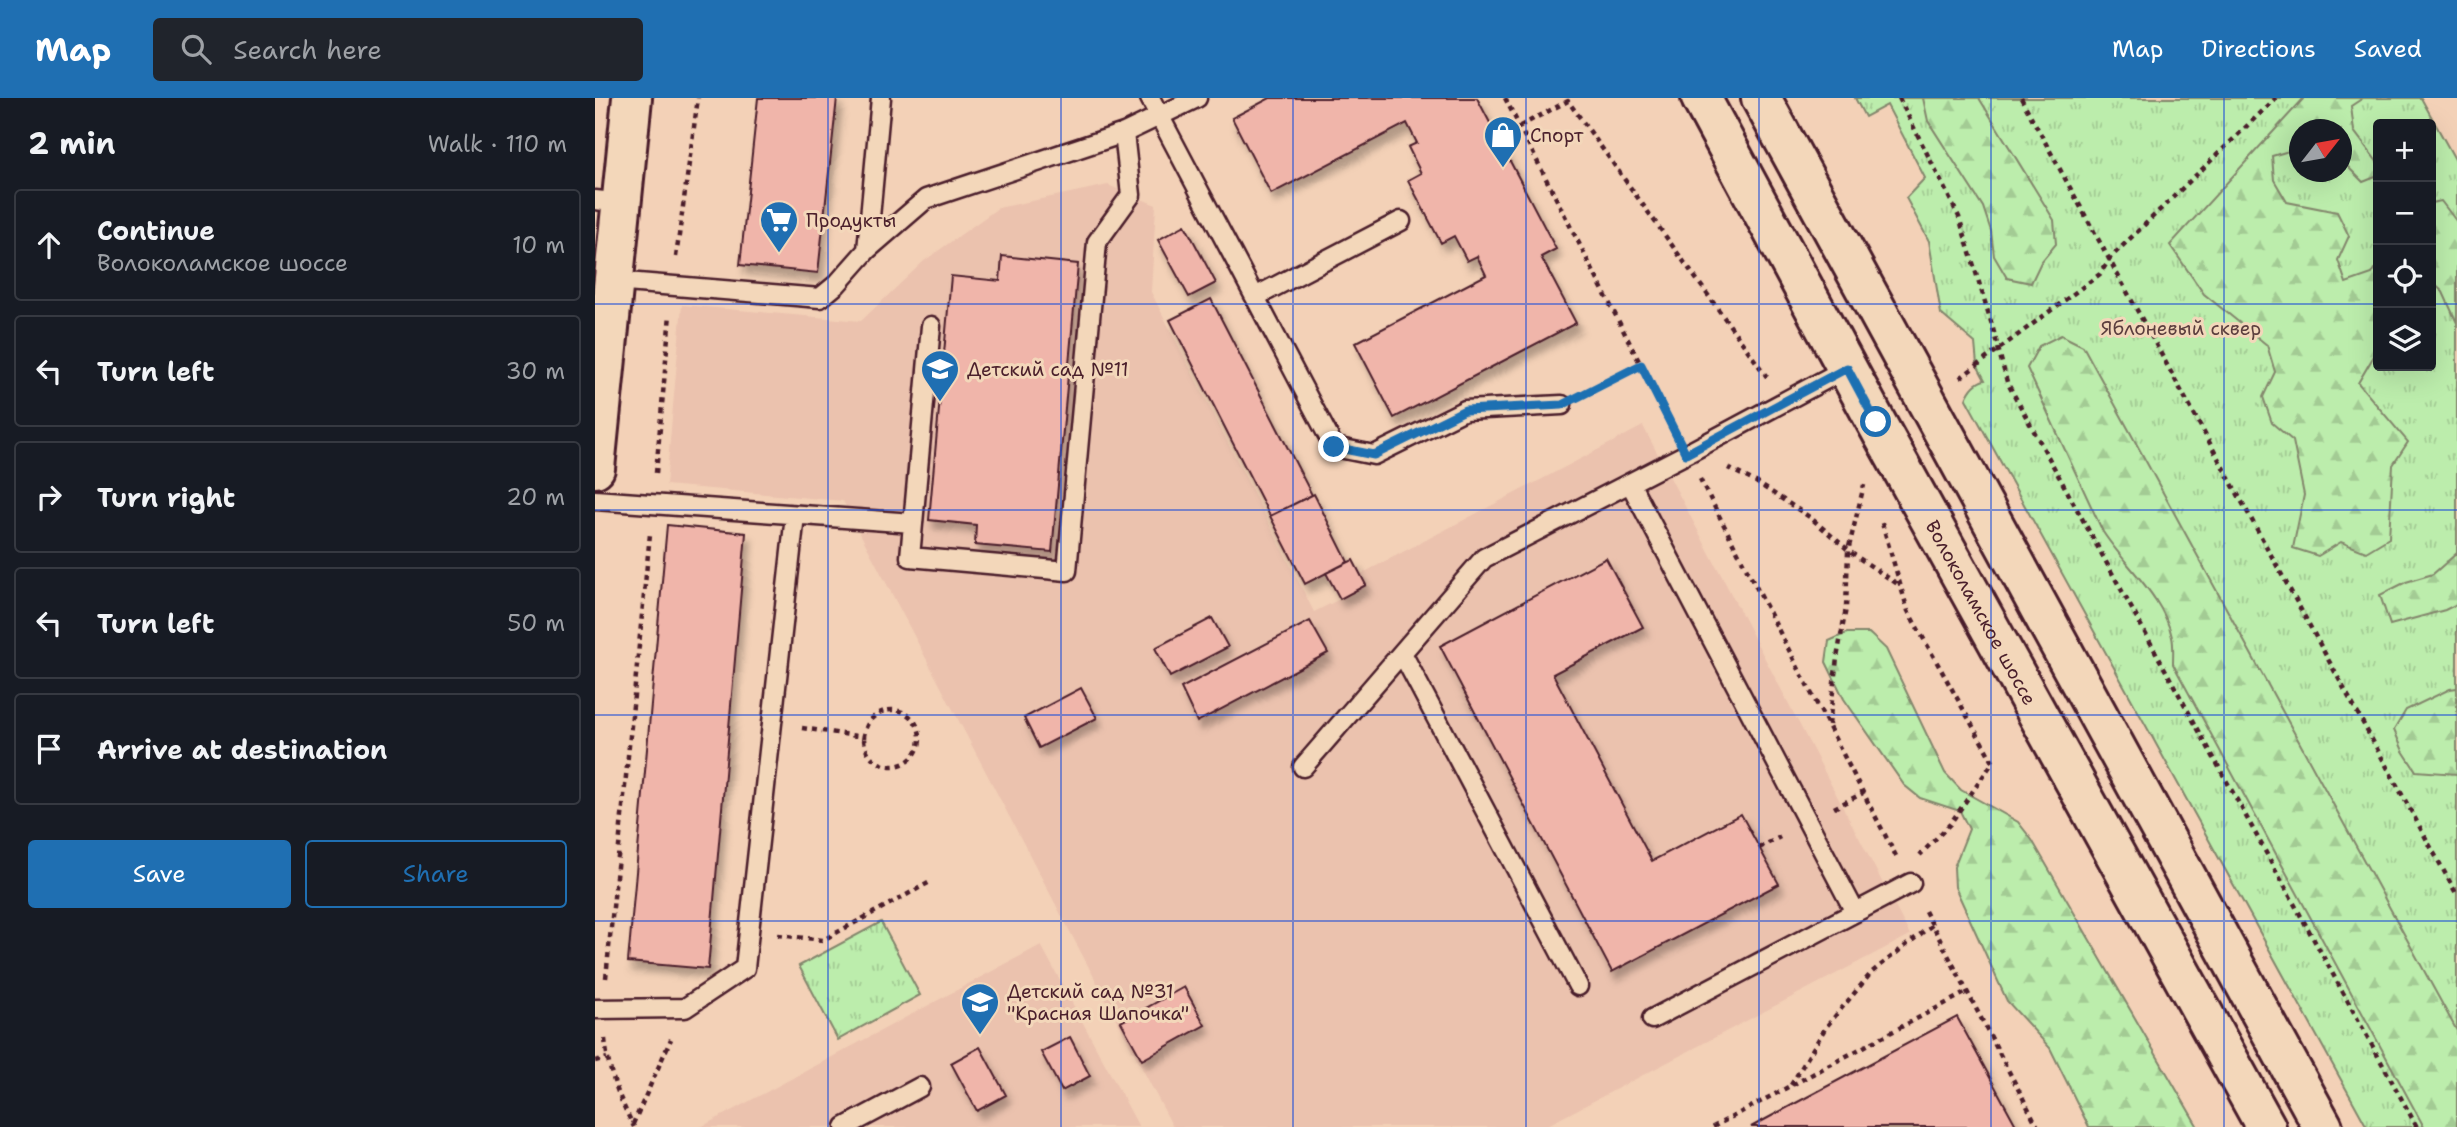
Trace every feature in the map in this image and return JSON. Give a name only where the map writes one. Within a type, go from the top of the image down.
[{"type":"main road","points":[[595,468],[614,281],[609,201],[632,98]]},
{"type":"main road","name":"Волоколамское шоссе","points":[[1701,98],[2266,1127]]},
{"type":"main road","points":[[1761,98],[2323,1127]]},
{"type":"lane","points":[[867,250],[881,98]]},
{"type":"lane","points":[[1150,98],[1334,447],[1374,455],[1465,410],[1562,405]]},
{"type":"lane","points":[[614,281],[820,298],[837,284],[867,250],[926,199],[1124,133],[1197,98]]},
{"type":"lane","points":[[931,326],[910,557],[1067,571],[1097,242],[1131,195],[1124,133]]},
{"type":"lane","points":[[1255,297],[1401,221]]},
{"type":"lane","points":[[1303,767],[1484,558],[1847,368]]},
{"type":"lane","points":[[1630,483],[1856,912]]},
{"type":"lane","points":[[595,500],[913,523]]},
{"type":"lane","points":[[599,1009],[685,1008],[745,968],[795,515]]},
{"type":"lane","points":[[1402,653],[1578,986]]},
{"type":"lane","points":[[1652,1019],[1856,912],[1907,878]]},
{"type":"lane","points":[[854,1125],[920,1087]]},
{"type":"path","points":[[633,1126],[616,1091],[607,1058],[599,1009],[653,505],[672,286],[698,98]]},
{"type":"path","points":[[1505,98],[2038,1127]]},
{"type":"path","points":[[1899,98],[1959,217],[2007,382],[2417,1127]]},
{"type":"path","points":[[2021,98],[2457,895]]},
{"type":"path","points":[[1953,382],[2100,274],[2110,258],[2276,98]]},
{"type":"path","points":[[1520,126],[1568,101],[1785,401]]},
{"type":"path","points":[[1562,405],[1641,365]]},
{"type":"path","points":[[1689,452],[1756,482],[1811,518],[1848,551],[1901,586]]},
{"type":"path","points":[[1829,727],[1846,608],[1848,551],[1865,481],[1869,489]]},
{"type":"path","points":[[1881,522],[1908,611],[1993,762],[1950,824],[1907,878]]},
{"type":"path","points":[[894,709],[908,714],[918,725],[921,739],[917,754],[906,763],[891,767],[877,762],[867,751],[863,737],[868,723],[879,713],[894,709]]},
{"type":"path","points":[[772,724],[863,737]]},
{"type":"path","points":[[749,931],[823,940],[932,881]]},
{"type":"path","points":[[1790,1086],[1825,1027],[1872,972],[1932,925]]},
{"type":"path","points":[[1713,1127],[1967,992]]},
{"type":"path","points":[[633,1126],[685,1008]]},
{"type":"path","points":[[595,1061],[607,1058]]},
{"type":"shaded area","points":[[1108,185],[1156,205],[1151,292],[1314,612],[1340,599],[1326,573],[1353,560],[1361,574],[1643,426],[1910,935],[1544,1127],[1173,1127],[843,501],[666,485],[682,305],[861,321],[924,261],[998,208]]},
{"type":"shaded area","name":"Детский сад №31 \"Красная Шапочка\"","points":[[1041,945],[1139,1127],[701,1127]]},
{"type":"green space","name":"Яблоневый сквер","points":[[1855,98],[2421,98],[2433,119],[2373,119],[2373,371],[2436,371],[2436,125],[2457,163],[2457,1127],[2367,1127],[1966,399],[1973,386],[1985,380],[1977,365],[1975,343],[1941,314],[1929,241],[1906,198],[1925,178],[1887,105],[1865,117]]},
{"type":"green space","points":[[1923,98],[1979,98],[2054,220],[2056,244],[2041,262],[2031,283],[2007,278],[1994,256],[1991,231],[1983,207],[1928,121]]},
{"type":"green space","points":[[2304,98],[2363,98],[2351,106],[2354,131],[2373,156],[2373,178],[2363,182],[2352,171],[2352,119],[2289,119],[2289,151],[2272,156],[2274,180],[2287,202],[2337,212],[2349,236],[2338,260],[2346,283],[2373,272],[2373,358],[2358,383],[2408,442],[2393,465],[2389,538],[2366,552],[2341,542],[2318,556],[2293,548],[2304,495],[2293,441],[2272,423],[2263,397],[2275,372],[2267,345],[2204,294],[2170,245]]},
{"type":"green space","points":[[2441,201],[2457,222],[2457,323],[2443,292],[2436,286],[2436,202]]},
{"type":"green space","points":[[2061,335],[2083,346],[2457,1031],[2457,1127],[2424,1127],[2173,664],[2172,637],[2161,608],[2103,532],[2027,368],[2039,346]]},
{"type":"green space","points":[[2457,553],[2457,604],[2445,610],[2390,625],[2380,595],[2406,582],[2433,574]]},
{"type":"green space","points":[[1847,633],[1869,633],[1886,649],[1945,773],[1961,790],[2018,822],[2032,840],[2198,1127],[2089,1127],[2050,1048],[2007,1001],[1955,887],[1954,867],[1969,829],[1960,811],[1920,798],[1904,785],[1844,699],[1826,662],[1829,641]]},
{"type":"green space","points":[[2457,688],[2457,774],[2416,771],[2394,730],[2406,710]]},
{"type":"green space","points":[[881,922],[920,995],[838,1040],[799,966]]},
{"type":"building","points":[[758,98],[837,98],[818,273],[740,265]]},
{"type":"building","points":[[1270,98],[1477,98],[1556,249],[1541,257],[1576,323],[1394,418],[1355,343],[1486,275],[1477,256],[1467,261],[1454,236],[1441,243],[1408,180],[1421,173],[1408,147],[1417,143],[1407,123],[1271,194],[1232,118]]},
{"type":"building","points":[[1185,225],[1216,283],[1189,297],[1158,240]]},
{"type":"building","points":[[1002,256],[1078,264],[1052,552],[975,545],[976,525],[929,520],[951,276],[1000,281]]},
{"type":"building","points":[[1211,299],[1312,495],[1270,516],[1170,320]]},
{"type":"building","points":[[1314,494],[1348,562],[1305,584],[1270,516]]},
{"type":"building","points":[[667,525],[746,533],[708,969],[628,962]]},
{"type":"building","points":[[1606,558],[1643,627],[1553,674],[1652,861],[1741,814],[1779,884],[1612,972],[1440,646]]},
{"type":"building","points":[[1353,560],[1366,585],[1340,599],[1326,573]]},
{"type":"building","points":[[1212,618],[1228,647],[1170,677],[1155,648]]},
{"type":"building","points":[[1310,621],[1328,653],[1197,722],[1181,688]]},
{"type":"building","points":[[1081,688],[1097,718],[1039,748],[1024,718]]},
{"type":"building","points":[[1184,987],[1205,1025],[1142,1060],[1121,1022]]},
{"type":"building","points":[[1957,1017],[2017,1127],[1751,1127],[1779,1112]]},
{"type":"building","points":[[1070,1037],[1090,1076],[1062,1091],[1041,1052]]},
{"type":"building","points":[[980,1047],[1006,1095],[977,1111],[951,1063]]},
{"type":"place","name":"Спорт","points":[[1503,169]]},
{"type":"place","name":"Продукты","points":[[779,254]]},
{"type":"place","name":"Детский сад №11","points":[[940,403]]},
{"type":"place","name":"Детский сад №31 \"Красная Шапочка\"","points":[[980,1036]]},
{"type":"route","points":[[1334,447],[1374,455],[1465,410],[1562,405],[1641,365],[1686,454],[1847,368],[1876,422]]}]
